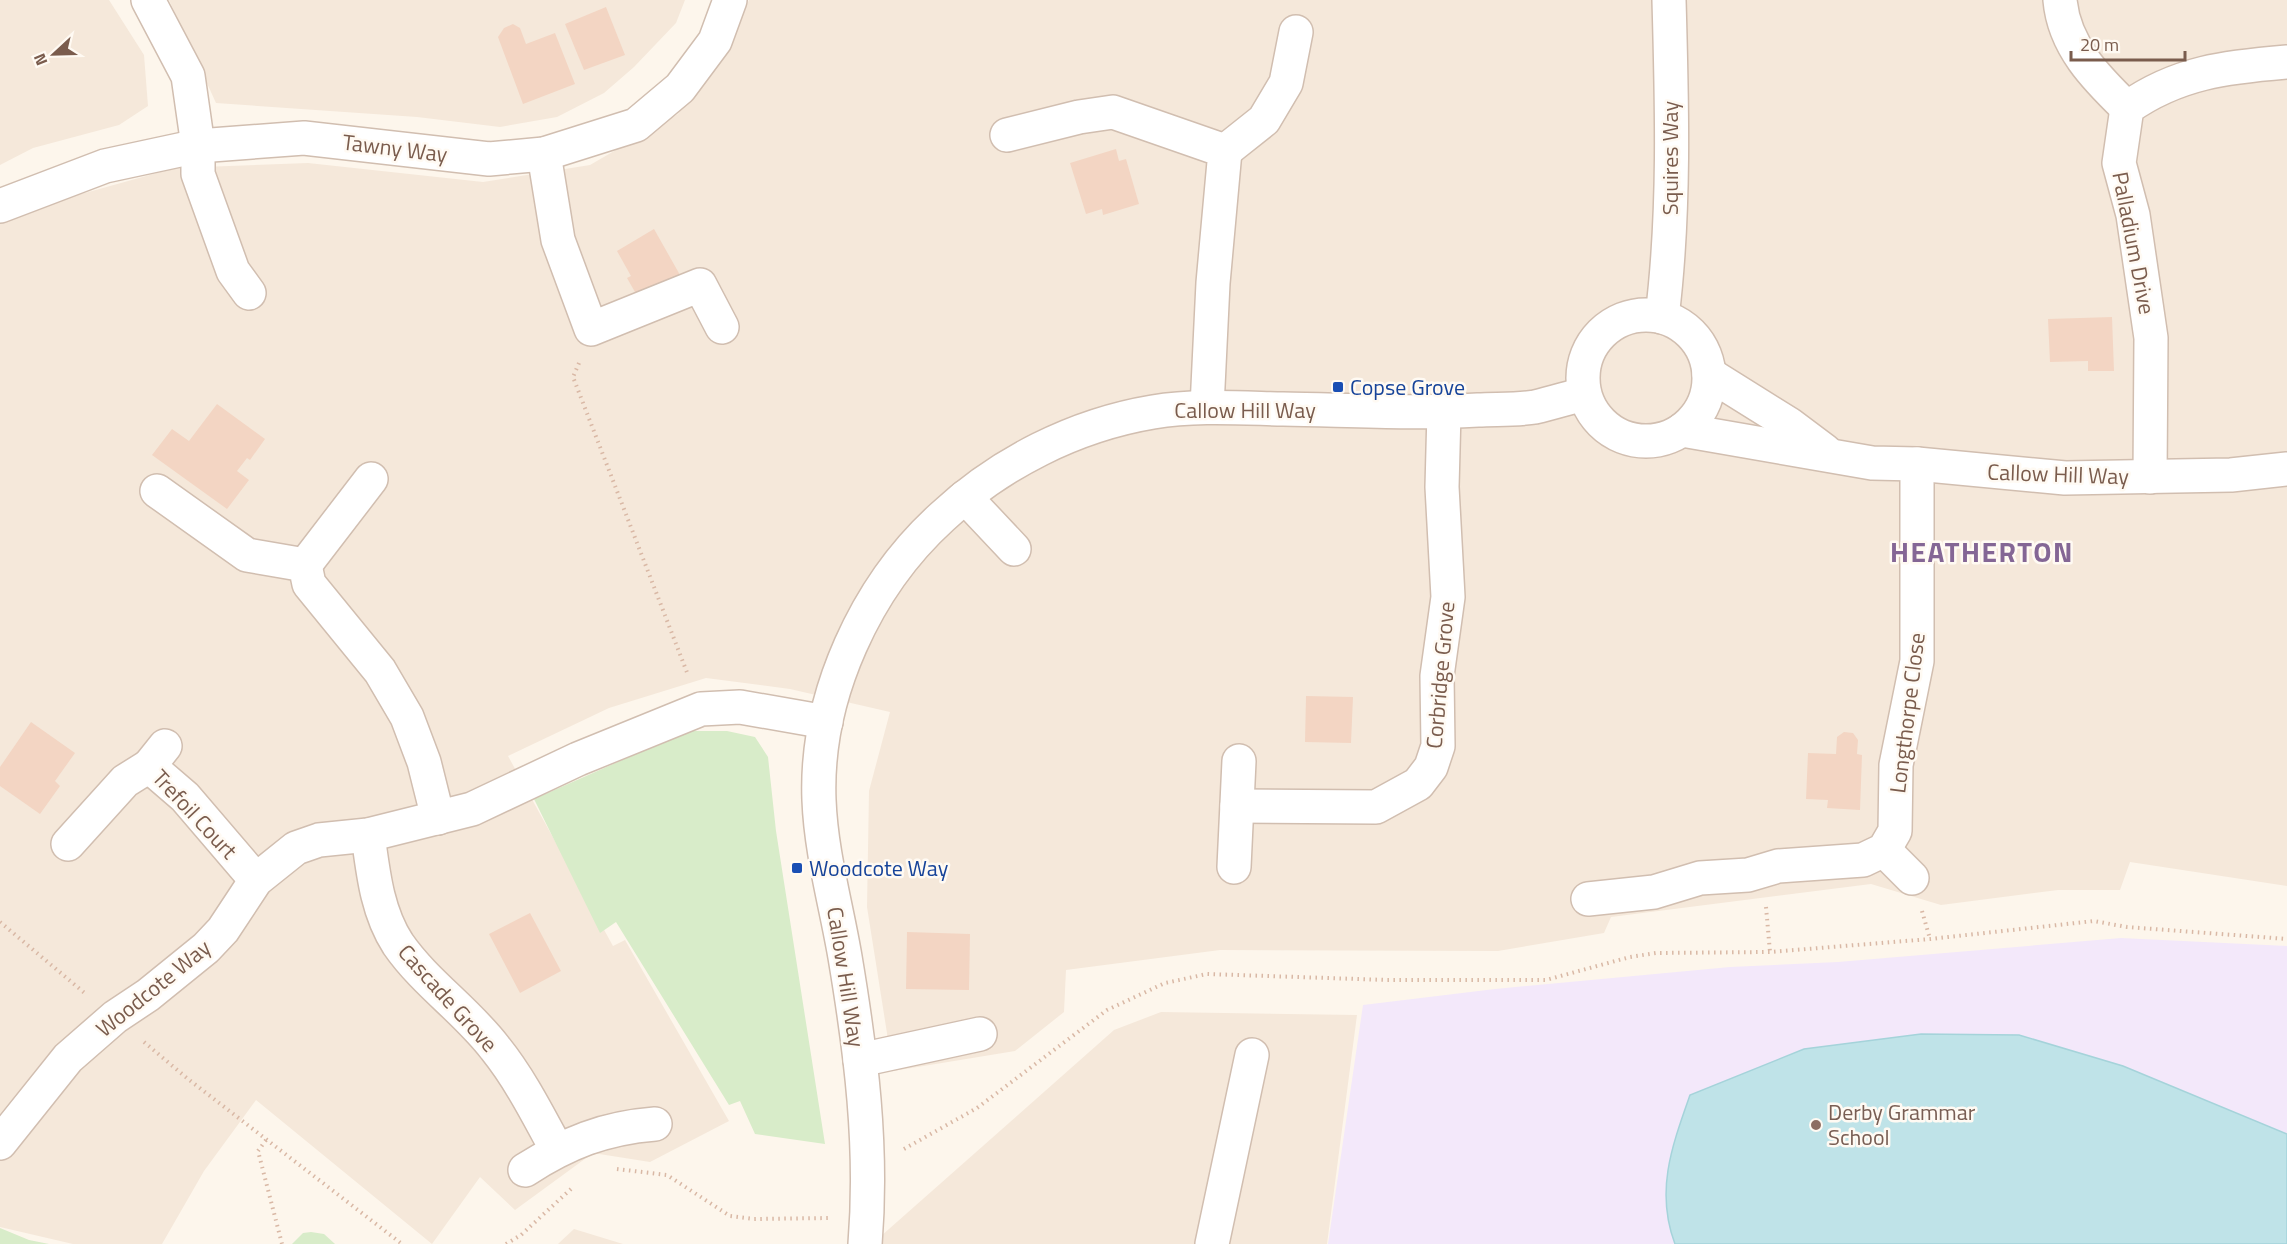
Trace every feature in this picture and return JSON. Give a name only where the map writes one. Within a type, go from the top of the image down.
[{"type":"street","points":[[148,0],[188,76],[198,146],[198,174],[233,271],[249,293]]},
{"type":"street","name":"Tawny Way","points":[[0,206],[105,166],[198,146],[304,138],[489,159],[544,154],[636,125],[680,88],[715,41],[730,0]]},
{"type":"street","name":"Squires Way","points":[[1662,316],[1669,266],[1671,211],[1669,0]]},
{"type":"street","points":[[2060,0],[2066,28],[2080,57],[2127,108],[2152,90],[2179,79],[2209,71],[2287,62]]},
{"type":"street","points":[[1207,407],[1213,283],[1225,151],[1264,120],[1286,83],[1296,32]]},
{"type":"street","name":"Palladium Drive","points":[[2127,108],[2119,163],[2124,189],[2133,215],[2151,338],[2151,477]]},
{"type":"street","points":[[1007,135],[1079,117],[1113,112],[1225,151]]},
{"type":"street","points":[[544,154],[558,240],[591,329],[700,285],[722,327]]},
{"type":"street","points":[[1637,315],[1662,316],[1679,324],[1691,334],[1706,357],[1709,374],[1704,404],[1682,430],[1656,441],[1640,441],[1622,437],[1600,422],[1592,412],[1584,394],[1584,367],[1590,347],[1600,334],[1622,319],[1637,315]]},
{"type":"street","name":"Callow Hill Way","points":[[1709,374],[1789,424],[1829,455]]},
{"type":"street","name":"Callow Hill Way","points":[[865,1244],[867,1123],[844,955],[823,842],[819,775],[830,700],[850,648],[887,580],[928,529],[965,497],[1012,465],[1065,437],[1154,412],[1207,407],[1444,412],[1533,407],[1584,394]]},
{"type":"street","name":"Corbridge Grove","points":[[1237,806],[1376,807],[1418,784],[1431,766],[1438,746],[1437,676],[1448,597],[1442,488],[1444,412]]},
{"type":"street","name":"Callow Hill Way","points":[[1682,430],[1872,463],[1917,464],[2065,478],[2231,475],[2287,470]]},
{"type":"street","name":"Longthorpe Close","points":[[1884,850],[1895,831],[1896,765],[1917,662],[1917,464]]},
{"type":"street","points":[[371,479],[305,565],[309,584],[380,671],[407,717],[424,762],[438,818]]},
{"type":"street","points":[[157,491],[247,555],[305,565]]},
{"type":"street","points":[[965,497],[1014,549]]},
{"type":"street","name":"Woodcote Way","points":[[0,1143],[68,1058],[115,1017],[148,995],[206,948],[223,930],[256,880],[296,848],[319,840],[368,835],[472,809],[578,759],[701,709],[740,707],[826,722]]},
{"type":"street","name":"Trefoil Court","points":[[68,844],[124,781],[157,756],[185,797],[256,880]]},
{"type":"street","points":[[1234,867],[1239,761]]},
{"type":"street","name":"Cascade Grove","points":[[368,835],[374,878],[384,917],[399,945],[495,1048],[533,1105],[556,1150]]},
{"type":"street","points":[[1588,899],[1654,892],[1700,878],[1748,875],[1779,866],[1863,860],[1884,850],[1912,878]]},
{"type":"street","points":[[860,1059],[980,1034]]},
{"type":"street","points":[[1212,1244],[1252,1055]]},
{"type":"street","points":[[525,1170],[556,1150],[587,1138],[622,1127],[655,1124]]},
{"type":"path","points":[[591,329],[573,377],[701,709]]},
{"type":"path","points":[[899,1150],[977,1108],[1107,1010],[1165,983],[1208,974],[1376,979],[1546,980],[1630,957],[1656,953],[1770,952],[1930,939],[2094,921],[2127,927],[2287,939]]},
{"type":"path","points":[[0,922],[188,1079],[402,1244]]},
{"type":"path","points":[[266,1140],[258,1151],[282,1244]]},
{"type":"path","points":[[614,1169],[637,1169],[666,1175],[730,1216],[754,1219],[830,1219],[831,1209]]},
{"type":"path","points":[[506,1244],[521,1235],[578,1183]]},
{"type":"shaded area","points":[[0,0],[109,0],[144,55],[148,106],[119,125],[33,148],[0,165]]},
{"type":"shaded area","points":[[169,0],[685,0],[676,23],[634,67],[604,93],[557,117],[500,127],[417,117],[216,103]]},
{"type":"shaded area","points":[[749,0],[2287,0],[2287,886],[2130,862],[2120,890],[2058,890],[1941,905],[1871,884],[1611,917],[1604,933],[1498,951],[1220,950],[1066,970],[1064,1012],[1015,1051],[893,1071],[867,907],[869,791],[890,712],[790,689],[706,678],[609,708],[508,756],[613,946],[625,940],[729,1121],[650,1162],[593,1153],[515,1210],[480,1177],[432,1244],[256,1100],[204,1171],[162,1244],[73,1244],[0,1227],[0,223],[38,206],[175,168],[308,163],[483,182],[590,165],[678,114],[732,38]]},
{"type":"shaded area","name":"Derby Grammar School","points":[[2121,938],[2287,946],[2287,1244],[1328,1244],[1363,1005],[1495,989],[1730,967],[1838,962]]},
{"type":"shaded area","points":[[1161,1012],[1357,1015],[1327,1244],[872,1244],[1114,1030]]},
{"type":"shaded area","points":[[574,1229],[623,1244],[558,1244]]},
{"type":"green space","points":[[688,731],[727,731],[755,737],[768,757],[776,831],[825,1144],[755,1134],[740,1101],[729,1105],[616,922],[600,933],[534,799]]},
{"type":"green space","points":[[0,1228],[29,1240],[49,1244],[0,1244]]},
{"type":"green space","points":[[303,1233],[324,1234],[335,1244],[292,1244]]},
{"type":"water","points":[[1921,1034],[2019,1035],[2123,1066],[2287,1134],[2287,1244],[1675,1244],[1666,1206],[1666,1187],[1672,1151],[1690,1095],[1804,1049]]},
{"type":"building","points":[[606,7],[625,55],[584,70],[565,24]]},
{"type":"building","points":[[513,24],[520,28],[526,44],[555,33],[575,84],[523,104],[498,37],[504,28]]},
{"type":"building","points":[[1116,149],[1119,161],[1126,159],[1139,204],[1103,215],[1102,209],[1086,214],[1070,163]]},
{"type":"building","points":[[654,229],[680,275],[639,299],[627,278],[631,276],[617,251]]},
{"type":"building","points":[[2112,317],[2114,371],[2088,371],[2088,361],[2050,362],[2048,319]]},
{"type":"building","points":[[217,404],[265,439],[250,460],[247,458],[237,471],[249,480],[227,509],[152,455],[172,429],[189,441]]},
{"type":"building","points":[[1306,696],[1353,697],[1351,743],[1305,742]]},
{"type":"building","points":[[31,722],[75,753],[55,781],[60,786],[40,814],[0,786],[0,767]]},
{"type":"building","points":[[1844,732],[1853,733],[1858,740],[1857,754],[1862,755],[1860,810],[1827,808],[1828,800],[1806,799],[1808,753],[1836,754],[1837,737]]},
{"type":"building","points":[[530,913],[561,971],[520,993],[489,934]]},
{"type":"building","points":[[907,932],[970,934],[969,990],[906,989]]},
{"type":"place","name":"Copse Grove","points":[[1338,387]]},
{"type":"place","name":"Woodcote Way","points":[[797,868]]},
{"type":"place","name":"Derby Grammar School","points":[[1816,1125]]},
{"type":"district","name":"HEATHERTON","points":[[1982,552]]}]
